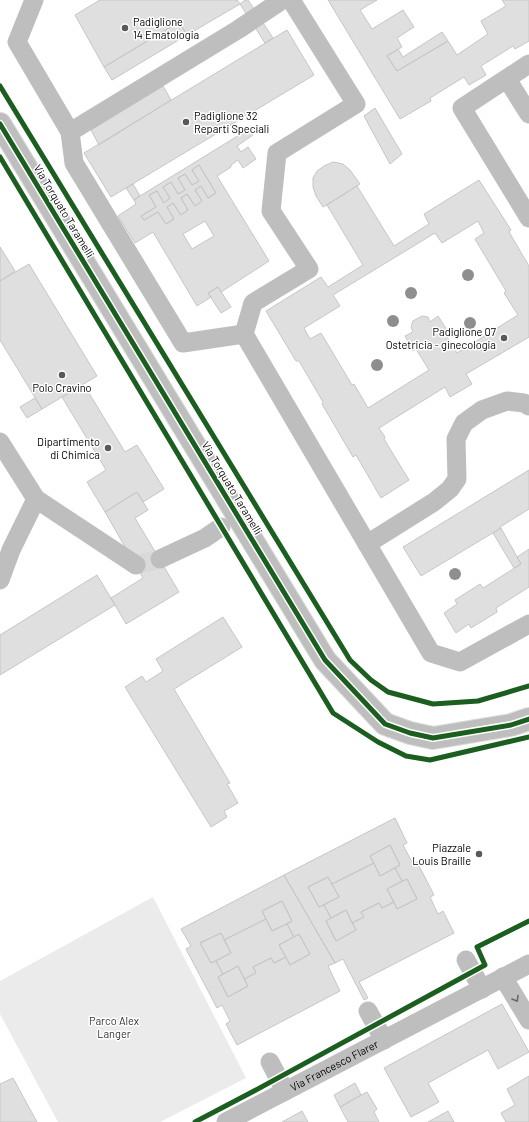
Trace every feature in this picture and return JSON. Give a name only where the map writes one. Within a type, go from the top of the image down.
[{"type":"main road","name":"Via Torquato Taramelli","points":[[0,124],[325,660],[385,724],[410,733],[433,738],[511,725],[529,719]]},
{"type":"street","points":[[34,0],[17,42],[70,132],[74,163],[183,343],[244,334]]},
{"type":"street","points":[[70,132],[239,29],[282,0]]},
{"type":"street","points":[[291,0],[356,104],[277,153],[271,211],[309,268],[253,303],[244,334],[431,653],[460,662],[529,624]]},
{"type":"street","points":[[529,64],[462,108],[529,218]]},
{"type":"street","points":[[507,79],[529,114]]},
{"type":"street","points":[[367,544],[434,502],[450,489],[457,479],[456,439],[464,423],[482,410],[507,402],[524,403],[529,406]]},
{"type":"street","points":[[0,442],[36,499],[136,565]]},
{"type":"street","points":[[0,580],[11,550],[36,499]]},
{"type":"street","points":[[160,559],[205,538],[221,527]]},
{"type":"street","points":[[466,960],[482,989]]},
{"type":"street","name":"Via Francesco Flarer","points":[[226,1122],[529,964]]},
{"type":"street","points":[[504,977],[529,1020]]},
{"type":"street","name":"Via Francesco Flarer","points":[[368,1011],[384,1040]]},
{"type":"street","name":"Via Francesco Flarer","points":[[270,1062],[285,1091]]},
{"type":"green space","name":"Parco Alex Langer","points":[[153,897],[246,1078],[160,1122],[58,1122],[0,1014],[0,981]]},
{"type":"building","name":"Padiglione 14 Ematologia","points":[[100,0],[237,0],[240,4],[187,35],[179,22],[104,67],[75,15]]},
{"type":"building","points":[[245,0],[248,0],[273,38],[265,43],[240,4]]},
{"type":"building","points":[[328,0],[377,0],[360,10],[372,29],[403,10],[414,27],[397,38],[402,47],[387,56],[397,71],[448,41],[457,55],[488,34],[481,21],[506,6],[502,0],[528,0],[529,41],[515,49],[513,46],[481,66],[486,75],[469,85],[464,77],[430,98],[431,101],[400,119]]},
{"type":"building","points":[[179,22],[187,35],[112,80],[104,67]]},
{"type":"building","name":"Padiglione 32 Reparti Speciali","points":[[287,30],[314,75],[111,197],[84,153]]},
{"type":"building","points":[[442,32],[448,41],[397,71],[387,56],[398,49],[403,57]]},
{"type":"building","points":[[163,86],[171,100],[99,145],[91,130]]},
{"type":"building","points":[[375,108],[402,154],[390,164],[364,116]]},
{"type":"building","points":[[249,129],[253,135],[237,146],[241,152],[248,147],[256,159],[243,168],[238,160],[231,165],[231,167],[217,176],[269,261],[221,292],[218,287],[208,293],[211,297],[197,306],[153,232],[135,243],[118,216],[136,204],[134,200]],"holes":[[[199,165],[216,193],[208,198],[201,186],[195,190],[202,201],[195,206],[187,194],[181,198],[188,210],[181,215],[173,203],[167,207],[174,219],[166,224],[158,212],[144,220],[141,216],[156,207],[149,195],[157,191],[164,203],[170,198],[163,187],[171,182],[178,194],[185,190],[178,178],[185,174],[192,185],[199,181],[192,170]],[[205,221],[214,236],[192,249],[183,234]]]},
{"type":"building","points":[[333,162],[343,164],[350,170],[360,184],[323,207],[316,196],[313,187],[313,178],[317,171]]},
{"type":"building","points":[[199,165],[216,193],[208,198],[201,186],[195,190],[202,201],[195,206],[187,194],[181,198],[188,210],[181,215],[173,203],[167,207],[174,219],[166,224],[158,212],[144,220],[141,216],[156,207],[149,195],[157,191],[164,203],[170,198],[163,187],[171,182],[178,194],[185,190],[178,178],[185,174],[192,185],[199,181],[192,170]]},
{"type":"building","name":"Padiglione 07 Ostetricia - ginecologia","points":[[479,180],[511,230],[509,232],[529,266],[529,337],[466,374],[472,384],[450,397],[445,387],[379,428],[409,480],[381,498],[356,455],[353,457],[299,361],[296,361],[266,311],[321,277],[328,287],[363,265],[327,205],[357,186],[394,246],[429,224],[424,214]],"holes":[[[478,221],[484,233],[475,239],[506,291],[504,293],[518,315],[457,353],[444,332],[447,330],[438,316],[430,322],[428,317],[422,316],[413,321],[411,327],[413,332],[405,336],[413,351],[416,349],[429,370],[368,408],[354,384],[352,385],[321,333],[310,339],[304,328],[340,306],[333,295],[435,233],[442,243]]]},
{"type":"building","points":[[133,184],[140,196],[134,200],[126,188]]},
{"type":"building","points":[[0,247],[15,271],[0,281]]},
{"type":"building","points":[[29,264],[97,376],[42,409],[0,340],[0,281]]},
{"type":"building","points":[[218,287],[231,307],[221,313],[208,293]]},
{"type":"building","name":"Dipartimento di Chimica","points":[[84,385],[125,452],[137,445],[164,489],[143,502],[137,492],[105,512],[87,482],[106,470],[62,397]]},
{"type":"building","points":[[35,398],[42,409],[27,418],[20,407]]},
{"type":"building","points":[[529,470],[529,509],[500,527],[501,528],[421,576],[403,547]]},
{"type":"building","points":[[137,492],[148,510],[135,518],[179,592],[126,624],[111,598],[143,578],[105,512]]},
{"type":"building","points":[[501,528],[521,564],[514,568],[493,533]]},
{"type":"building","points":[[529,549],[529,587],[496,608],[497,612],[471,628],[469,624],[456,633],[444,613],[457,604],[455,600],[480,584],[483,588],[521,564],[517,557]]},
{"type":"building","points":[[97,575],[115,605],[0,675],[0,635]]},
{"type":"building","points":[[223,617],[242,647],[174,689],[230,783],[227,784],[238,803],[224,811],[227,817],[211,827],[125,687],[142,676],[146,682],[163,671],[156,659]]},
{"type":"building","points":[[395,818],[407,843],[403,845],[413,864],[417,862],[434,895],[430,897],[438,914],[443,911],[454,933],[359,982],[368,998],[364,1000],[343,959],[335,963],[284,875]],"holes":[[[390,845],[400,865],[395,868],[402,881],[407,879],[417,899],[397,909],[394,902],[382,908],[379,903],[361,912],[364,917],[352,923],[356,930],[336,941],[326,921],[331,918],[324,905],[319,907],[308,887],[328,877],[332,884],[374,863],[370,856]]]},
{"type":"building","points":[[390,845],[400,865],[380,876],[370,856]]},
{"type":"building","points":[[374,863],[380,876],[395,868],[402,881],[387,889],[394,902],[382,908],[379,903],[361,912],[364,917],[352,923],[346,910],[331,918],[324,905],[339,897],[332,884]]},
{"type":"building","points":[[284,875],[335,963],[328,966],[340,991],[237,1045],[226,1024],[230,1021],[222,1005],[217,1008],[186,949],[191,946],[181,929]],"holes":[[[282,901],[292,921],[287,924],[294,937],[299,934],[310,954],[290,965],[286,957],[274,963],[271,958],[253,967],[256,973],[244,979],[248,986],[228,997],[218,977],[223,974],[216,961],[211,963],[200,943],[221,933],[224,940],[266,919],[262,911]]]},
{"type":"building","points":[[328,877],[339,897],[319,907],[308,887]]},
{"type":"building","points":[[407,879],[417,899],[397,909],[387,889]]},
{"type":"building","points":[[282,901],[292,921],[272,931],[262,911]]},
{"type":"building","points":[[346,910],[356,930],[336,941],[326,921]]},
{"type":"building","points":[[266,919],[272,931],[287,924],[294,937],[279,945],[286,957],[274,963],[271,958],[253,967],[256,973],[244,979],[238,966],[223,974],[216,961],[231,953],[224,940]]},
{"type":"building","points":[[221,933],[231,953],[211,963],[200,943]]},
{"type":"building","points":[[299,934],[310,954],[290,965],[279,945]]},
{"type":"building","points":[[238,966],[248,986],[228,997],[218,977]]},
{"type":"building","points":[[502,1004],[529,1052],[498,1069],[488,1050],[428,1083],[439,1102],[411,1117],[384,1068]]},
{"type":"building","points":[[529,1076],[529,1122],[506,1122],[501,1113],[515,1105],[507,1089]]},
{"type":"building","points":[[13,1078],[37,1122],[0,1122],[0,1084]]},
{"type":"building","points":[[355,1083],[361,1095],[340,1107],[334,1095]]},
{"type":"building","points":[[367,1092],[377,1109],[374,1112],[379,1122],[348,1122],[340,1107]]},
{"type":"building","points":[[302,1111],[308,1122],[282,1122]]},
{"type":"building","points":[[448,1111],[454,1122],[428,1122]]},
{"type":"tunnel","points":[[136,565],[160,559]]},
{"type":"cycle path","points":[[0,86],[350,660],[371,680],[388,692],[433,704],[478,701],[529,686]]},
{"type":"cycle path","points":[[0,124],[325,660],[385,724],[410,733],[433,738],[511,725],[529,719]]},
{"type":"cycle path","points":[[0,157],[333,713],[378,742],[406,756],[430,760],[529,737]]},
{"type":"cycle path","points":[[195,1122],[485,965],[477,947],[529,921]]},
{"type":"place","name":"Padiglione 14 Ematologia","points":[[125,28]]},
{"type":"place","name":"Padiglione 32 Reparti Speciali","points":[[186,122]]},
{"type":"place","name":"Padiglione 07 Ostetricia - ginecologia","points":[[504,338]]},
{"type":"place","name":"Polo Cravino","points":[[62,375]]},
{"type":"place","name":"Dipartimento di Chimica","points":[[108,448]]},
{"type":"place","name":"Piazzale Louis Braille","points":[[479,854]]}]
